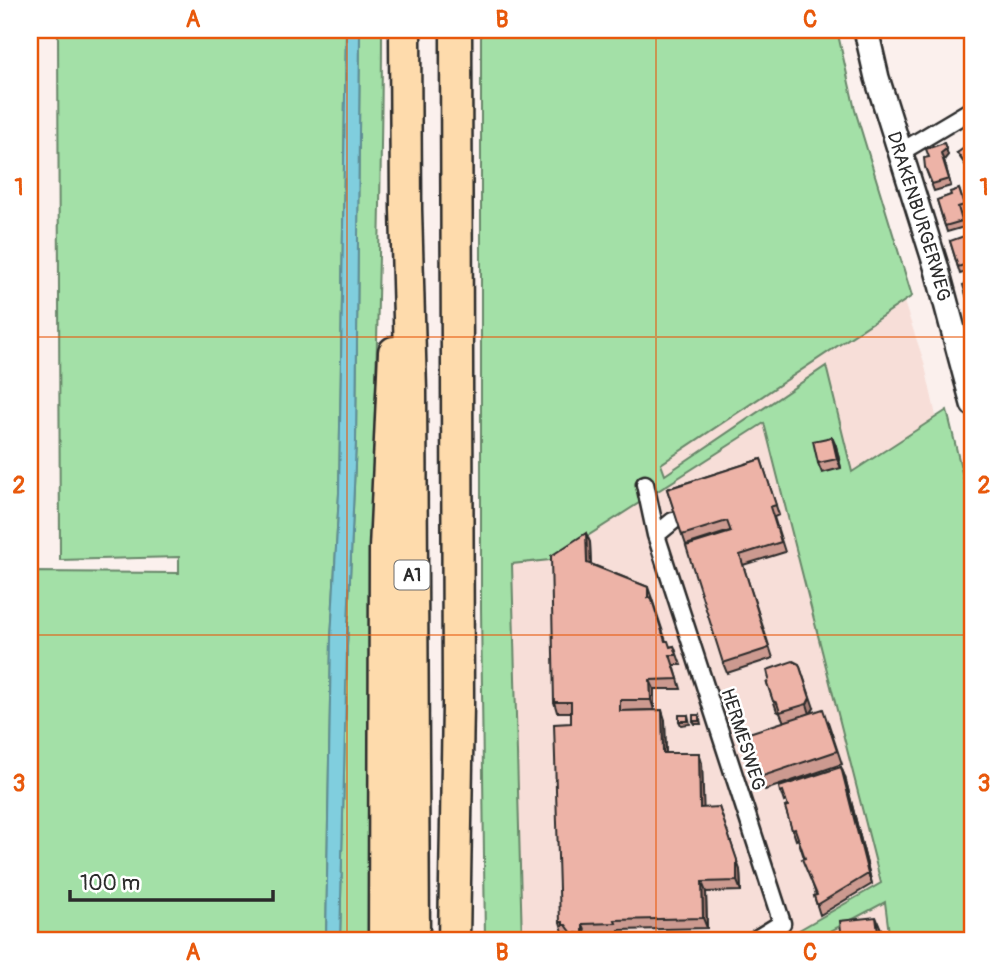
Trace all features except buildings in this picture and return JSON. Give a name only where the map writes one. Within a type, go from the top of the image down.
[{"type":"highway","name":"A1","points":[[405,30],[411,391],[414,941]]},
{"type":"highway","name":"A1","points":[[454,941],[458,704],[456,30]]},
{"type":"highway","name":"A1","points":[[384,941],[385,549],[390,391],[406,209]]},
{"type":"highway","name":"A1","points":[[458,704],[467,941]]},
{"type":"main road","name":"DRAKENBURGERWEG","points":[[866,30],[877,78],[936,267],[973,404]]},
{"type":"street","points":[[899,153],[973,109]]},
{"type":"street","name":"HERMESWEG","points":[[645,484],[656,536],[782,923],[753,941]]},
{"type":"street","points":[[656,536],[673,521]]},
{"type":"shaded area","points":[[897,281],[924,362],[973,582],[973,941],[508,941],[505,537]]},
{"type":"green space","points":[[58,30],[346,30],[339,493],[331,639],[326,941],[30,941],[30,572],[179,573],[179,557],[60,560]]},
{"type":"green space","points":[[360,30],[382,30],[370,618],[368,941],[340,941],[347,647],[356,441]]},
{"type":"green space","points":[[481,30],[837,30],[855,110],[912,296],[661,464],[665,475],[826,366],[852,472],[947,410],[973,518],[973,941],[890,941],[885,902],[812,941],[780,941],[881,883],[764,423],[550,560],[512,564],[522,941],[485,941],[481,608]]},
{"type":"water","points":[[346,30],[360,30],[356,441],[347,647],[340,941],[326,941],[331,639],[339,493]]}]
